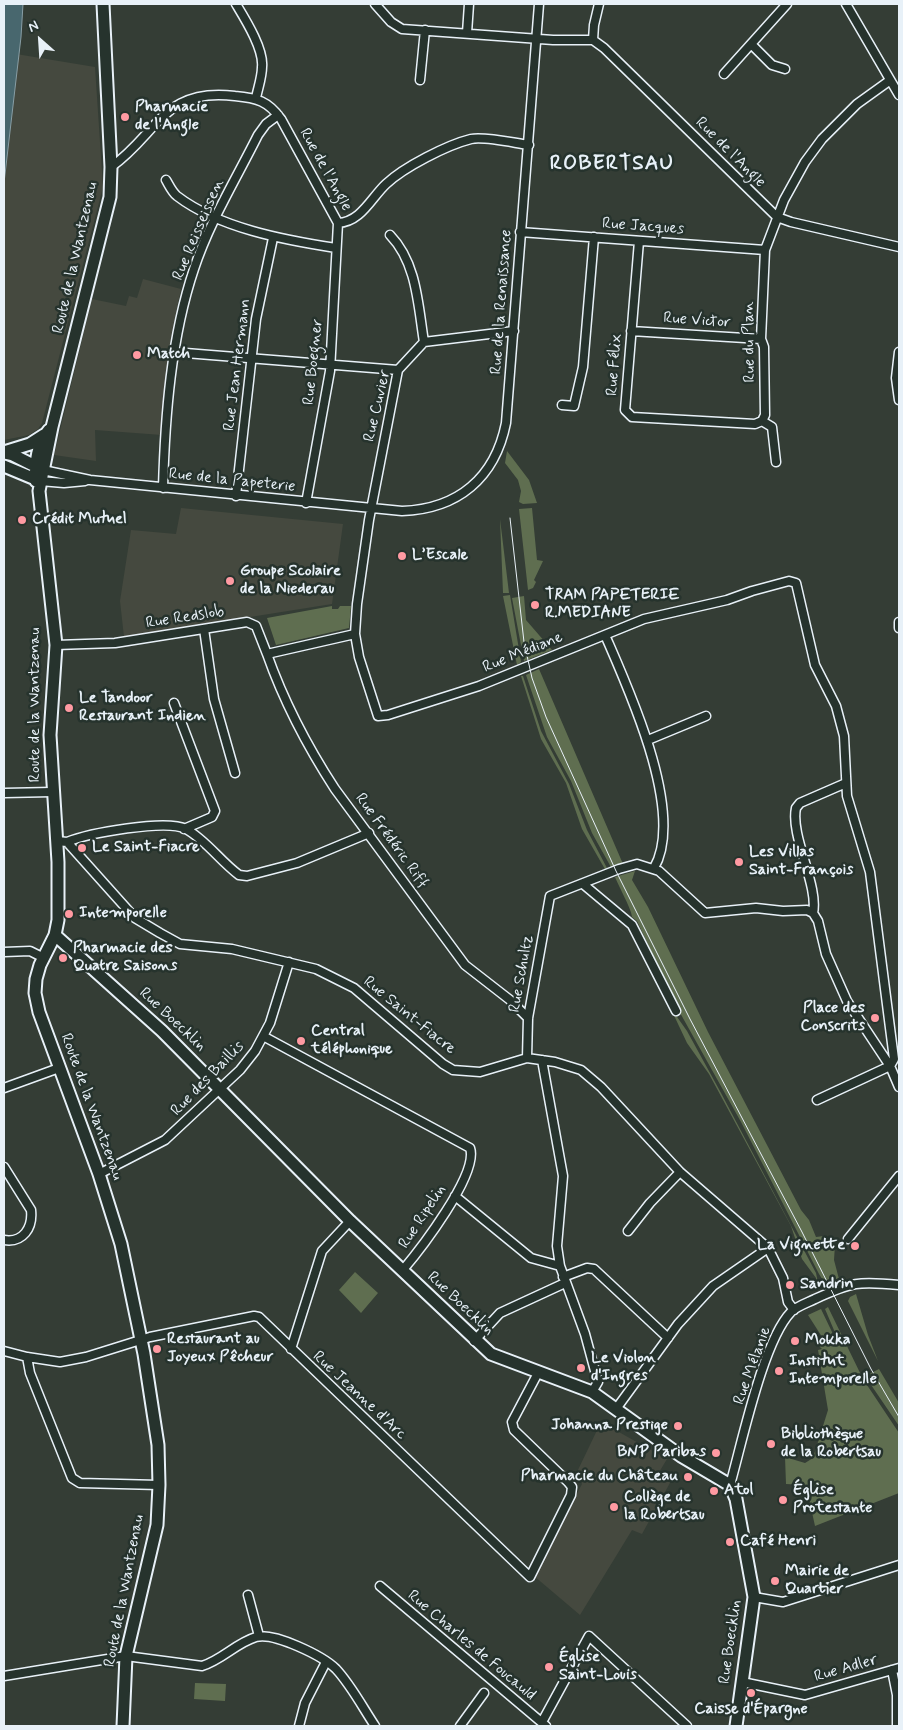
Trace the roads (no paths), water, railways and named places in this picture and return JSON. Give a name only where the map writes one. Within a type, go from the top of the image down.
[{"type":"main road","name":"Route de la Wantzenau","points":[[103,4],[111,167],[110,197],[48,431],[39,474],[56,646],[50,735],[52,792],[62,841],[58,920],[55,935],[36,979],[35,993],[39,1012],[99,1174],[121,1244],[141,1339],[158,1445],[160,1485],[154,1546],[126,1656],[122,1726]]},
{"type":"main road","name":"Route de la Wantzenau","points":[[39,474],[48,458],[48,431]]},
{"type":"main road","points":[[4,453],[30,444],[48,431]]},
{"type":"main road","points":[[4,453],[39,474]]},
{"type":"main road","points":[[4,466],[39,474]]},
{"type":"main road","points":[[39,474],[40,497]]},
{"type":"main road","name":"Rue Boecklin","points":[[55,935],[162,1031],[350,1221],[491,1354],[592,1392],[681,1456],[730,1484],[736,1498],[754,1597],[736,1726]]},
{"type":"street","points":[[236,4],[252,33],[262,58],[256,98]]},
{"type":"street","points":[[375,4],[391,22],[402,29],[537,39],[592,40],[599,4]]},
{"type":"street","points":[[467,33],[469,4]]},
{"type":"street","name":"Rue de la Renaissance","points":[[371,508],[402,511],[435,506],[468,490],[486,473],[498,452],[505,432],[539,4]]},
{"type":"street","points":[[724,74],[787,4]]},
{"type":"street","points":[[846,4],[889,81],[899,95]]},
{"type":"street","points":[[420,80],[425,30]]},
{"type":"street","name":"Rue de l'Angle","points":[[592,40],[604,48],[777,217],[791,222],[899,247]]},
{"type":"street","points":[[751,44],[772,65],[785,69]]},
{"type":"street","name":"Rue du Plan","points":[[762,421],[765,415],[764,347],[761,339],[765,250],[777,217],[805,162],[822,139],[857,104],[889,81]]},
{"type":"street","name":"Rue de l'Angle","points":[[111,167],[125,156],[162,115],[188,100],[221,94],[256,98],[266,102],[278,115],[338,223],[349,223],[397,175],[423,159],[472,138],[528,145]]},
{"type":"street","name":"Rue Reisseissen","points":[[162,488],[173,352],[194,268],[216,218],[258,135],[266,124],[278,115]]},
{"type":"street","points":[[166,180],[175,195],[216,218],[273,238],[336,248]]},
{"type":"street","name":"Rue Boegner","points":[[306,502],[330,364],[338,223]]},
{"type":"street","name":"Rue Jacques","points":[[520,232],[765,250]]},
{"type":"street","points":[[390,235],[398,244],[412,272],[424,342],[514,331]]},
{"type":"street","points":[[562,405],[574,406],[583,367],[594,237]]},
{"type":"street","name":"Rue Jean Hermann","points":[[236,496],[256,319],[273,238]]},
{"type":"street","name":"Rue Félix","points":[[638,241],[625,410],[632,418],[755,424],[762,421]]},
{"type":"street","name":"Rue Victor","points":[[631,331],[761,339]]},
{"type":"street","name":"Rue Cuvier","points":[[378,716],[367,678],[362,669],[355,634],[363,558],[398,370],[424,342]]},
{"type":"street","points":[[173,352],[398,370]]},
{"type":"street","points":[[899,352],[896,378],[899,400]]},
{"type":"street","points":[[762,421],[772,427],[776,462]]},
{"type":"street","name":"Rue de la Papeterie","points":[[39,474],[236,496],[371,508]]},
{"type":"street","name":"Rue Médiane","points":[[378,716],[388,716],[479,686],[644,619],[727,600],[752,590],[793,580],[797,586],[803,608],[815,665],[834,701],[842,729],[847,752],[846,783]]},
{"type":"street","name":"Rue Redslob","points":[[56,646],[115,643],[253,623],[267,654]]},
{"type":"street","points":[[204,629],[214,699],[235,774]]},
{"type":"street","points":[[267,654],[355,634]]},
{"type":"street","points":[[605,635],[648,740],[664,818],[658,860],[654,868]]},
{"type":"street","name":"Rue Frédéric Riff","points":[[267,654],[290,712],[315,759],[465,965],[510,1000],[528,1018]]},
{"type":"street","points":[[174,703],[215,811],[212,817],[184,829]]},
{"type":"street","points":[[648,740],[706,716]]},
{"type":"street","points":[[813,913],[814,906],[800,842],[796,808],[800,803],[846,783],[847,796],[870,872],[894,1059],[890,1066],[817,1100]]},
{"type":"street","points":[[4,793],[52,792]]},
{"type":"street","points":[[62,841],[162,825],[176,825],[214,851],[233,870],[247,876],[297,864],[369,833]]},
{"type":"street","name":"Rue Saint-Fiacre","points":[[62,841],[135,918],[160,933],[180,944],[232,950],[316,969],[354,988],[443,1064],[454,1070],[480,1072],[527,1058],[576,1068],[593,1079],[680,1172],[768,1248],[783,1278],[788,1302],[794,1310]]},
{"type":"street","points":[[676,1011],[632,924],[583,884],[637,864],[654,868],[705,913],[762,908],[783,911],[807,910],[813,913],[818,921],[829,962],[847,1001],[890,1066],[899,1087]]},
{"type":"street","name":"Rue Schultz","points":[[527,1058],[528,1018],[550,896],[583,884]]},
{"type":"street","points":[[4,952],[30,951],[44,958]]},
{"type":"street","name":"Rue des Baillis","points":[[99,1174],[165,1140],[247,1061],[264,1036],[275,1010],[289,962]]},
{"type":"street","name":"Rue Ripelin","points":[[264,1036],[470,1148],[471,1157],[455,1196],[440,1221],[402,1271]]},
{"type":"street","points":[[542,1060],[563,1176],[558,1246],[560,1266],[585,1334],[598,1382],[592,1392]]},
{"type":"street","points":[[4,1088],[59,1068]]},
{"type":"street","points":[[4,1166],[31,1210],[32,1219],[30,1228],[22,1237],[11,1241],[4,1240]]},
{"type":"street","points":[[628,1231],[650,1203],[680,1172]]},
{"type":"street","points":[[848,1239],[899,1176]]},
{"type":"street","points":[[455,1196],[530,1258],[560,1266]]},
{"type":"street","points":[[291,1350],[322,1251],[350,1221]]},
{"type":"street","points":[[616,1409],[668,1338],[713,1286],[768,1248]]},
{"type":"street","points":[[474,1340],[500,1313],[587,1268],[594,1269],[668,1338]]},
{"type":"street","points":[[794,1310],[852,1283],[899,1285]]},
{"type":"street","name":"Rue Mélanie","points":[[730,1484],[763,1370],[776,1336],[794,1310]]},
{"type":"street","name":"Rue Jeanne d'Arc","points":[[141,1339],[254,1316],[259,1317],[283,1339],[291,1350],[530,1577],[568,1503],[572,1487],[514,1430],[512,1422],[539,1371]]},
{"type":"street","points":[[4,1351],[60,1362],[86,1357],[141,1339]]},
{"type":"street","points":[[27,1357],[30,1374],[72,1478],[80,1483],[160,1485]]},
{"type":"street","points":[[754,1597],[783,1602],[899,1565]]},
{"type":"street","name":"Rue Charles de Foucauld","points":[[380,1586],[492,1683],[544,1724]]},
{"type":"street","points":[[248,1596],[259,1636]]},
{"type":"street","points":[[4,1676],[126,1656],[202,1666],[211,1663],[259,1636],[270,1636],[326,1662],[336,1669],[375,1726]]},
{"type":"street","points":[[544,1724],[589,1636],[687,1726]]},
{"type":"street","points":[[298,1726],[305,1703],[326,1662]]},
{"type":"street","points":[[895,1669],[897,1726]]},
{"type":"street","name":"Rue Adler","points":[[742,1682],[805,1695],[895,1669]]},
{"type":"street","points":[[460,1726],[484,1693]]},
{"type":"water","points":[[4,4],[23,4],[4,183]]},
{"type":"tram line","points":[[510,518],[524,642],[532,678],[546,717],[616,871],[690,1019],[802,1232],[871,1369],[899,1417]]},
{"type":"place","name":"Pharmacie de l'Angle","points":[[125,117]]},
{"type":"place","name":"Match","points":[[137,355]]},
{"type":"place","name":"Crédit Mutuel","points":[[22,520]]},
{"type":"place","name":"L’Escale","points":[[402,556]]},
{"type":"place","name":"Groupe Scolaire de la Niederau","points":[[230,581]]},
{"type":"place","name":"TRAM PAPETERIE R.MEDIANE","points":[[535,605]]},
{"type":"place","name":"Le Tandoor Restaurant Indien","points":[[69,708]]},
{"type":"place","name":"Le Saint-Fiacre","points":[[82,848]]},
{"type":"place","name":"Les Villas Saint-François","points":[[739,862]]},
{"type":"place","name":"Intemporelle","points":[[69,914]]},
{"type":"place","name":"Pharmacie des Quatre Saisons","points":[[63,958]]},
{"type":"place","name":"Place des Conscrits","points":[[875,1018]]},
{"type":"place","name":"Central téléphonique","points":[[301,1041]]},
{"type":"place","name":"La Vignette","points":[[855,1246]]},
{"type":"place","name":"Sandrin","points":[[790,1285]]},
{"type":"place","name":"Mokka","points":[[795,1341]]},
{"type":"place","name":"Restaurant au Joyeux Pêcheur","points":[[157,1349]]},
{"type":"place","name":"Le Violon d'Ingres","points":[[581,1368]]},
{"type":"place","name":"Institut Intemporelle","points":[[779,1371]]},
{"type":"place","name":"Johanna Prestige","points":[[678,1426]]},
{"type":"place","name":"Bibliothèque de la Robertsau","points":[[771,1444]]},
{"type":"place","name":"BNP Paribas","points":[[716,1453]]},
{"type":"place","name":"Pharmacie du Château","points":[[688,1477]]},
{"type":"place","name":"Atol","points":[[714,1491]]},
{"type":"place","name":"Église Protestante","points":[[783,1500]]},
{"type":"place","name":"Collège de la Robertsau","points":[[614,1507]]},
{"type":"place","name":"Café Henri","points":[[730,1542]]},
{"type":"place","name":"Mairie de Quartier","points":[[775,1581]]},
{"type":"place","name":"Église Saint-Louis","points":[[549,1667]]},
{"type":"place","name":"Caisse d'Épargne","points":[[751,1693]]},
{"type":"district","name":"ROBERTSAU","points":[[612,165]]}]
